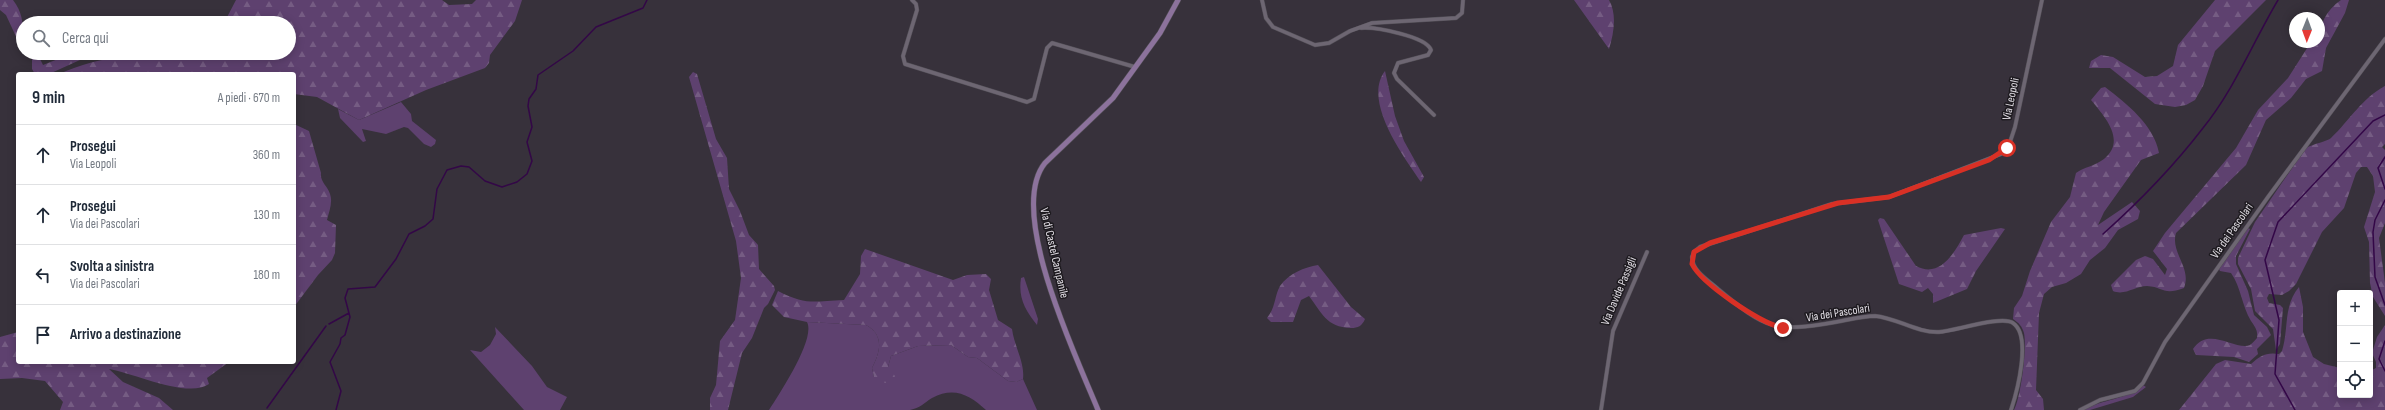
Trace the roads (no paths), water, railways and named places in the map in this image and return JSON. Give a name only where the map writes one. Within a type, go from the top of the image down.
[{"type":"street","points":[[912,0],[916,4],[916,10],[903,57],[905,64],[1028,103],[1033,100],[1047,48],[1052,43],[1135,68]]},
{"type":"street","name":"Via di Castel Campanile","points":[[1098,410],[1052,295],[1036,228],[1033,193],[1037,177],[1044,165],[1105,107],[1164,27],[1178,0]]},
{"type":"street","points":[[1262,0],[1266,18],[1273,28],[1312,45],[1326,44],[1356,28],[1384,21],[1454,18],[1462,13],[1463,0]]},
{"type":"street","name":"Via Leopoli","points":[[1774,222],[1842,202],[1889,197],[1989,160],[2004,151],[2011,141],[2015,127],[2042,0]]},
{"type":"street","points":[[1356,28],[1390,31],[1416,39],[1429,46],[1431,50],[1428,55],[1398,63],[1394,73],[1397,79],[1434,115]]},
{"type":"street","name":"Via dei Pascolari","points":[[2080,410],[2100,400],[2135,391],[2144,383],[2165,342],[2268,197],[2385,39]]},
{"type":"street","name":"Via dei Pascolari","points":[[1774,222],[1698,249],[1692,257],[1695,268],[1747,313],[1763,322],[1783,328],[1802,328],[1865,316],[1890,319],[1933,332],[2009,321],[2018,328],[2023,342],[2018,384],[2011,410]]},
{"type":"street","name":"Via Davide Passigli","points":[[1601,410],[1613,331],[1647,252]]},
{"type":"waterway","points":[[336,410],[341,391],[330,362],[340,344],[341,338],[345,335],[350,317],[345,298],[348,289],[375,287],[396,259],[409,234],[425,226],[433,219],[437,189],[447,170],[461,166],[469,167],[485,181],[502,187],[517,182],[527,174],[532,161],[527,142],[532,127],[528,106],[529,99],[536,89],[538,75],[573,51],[596,27],[643,8],[647,0]]},
{"type":"waterway","points":[[2103,234],[2168,170],[2214,113],[2234,82],[2278,0]]},
{"type":"waterway","points":[[2295,410],[2275,374],[2279,320],[2265,260],[2278,222],[2373,121],[2385,115]]},
{"type":"waterway","points":[[2385,157],[2378,168],[2385,189]]},
{"type":"waterway","points":[[2385,200],[2375,220],[2373,232],[2375,277],[2385,305]]},
{"type":"waterway","points":[[329,324],[349,313]]},
{"type":"waterway","points":[[267,408],[326,326]]},
{"type":"waterway","points":[[2385,341],[2379,359],[2385,371]]}]
